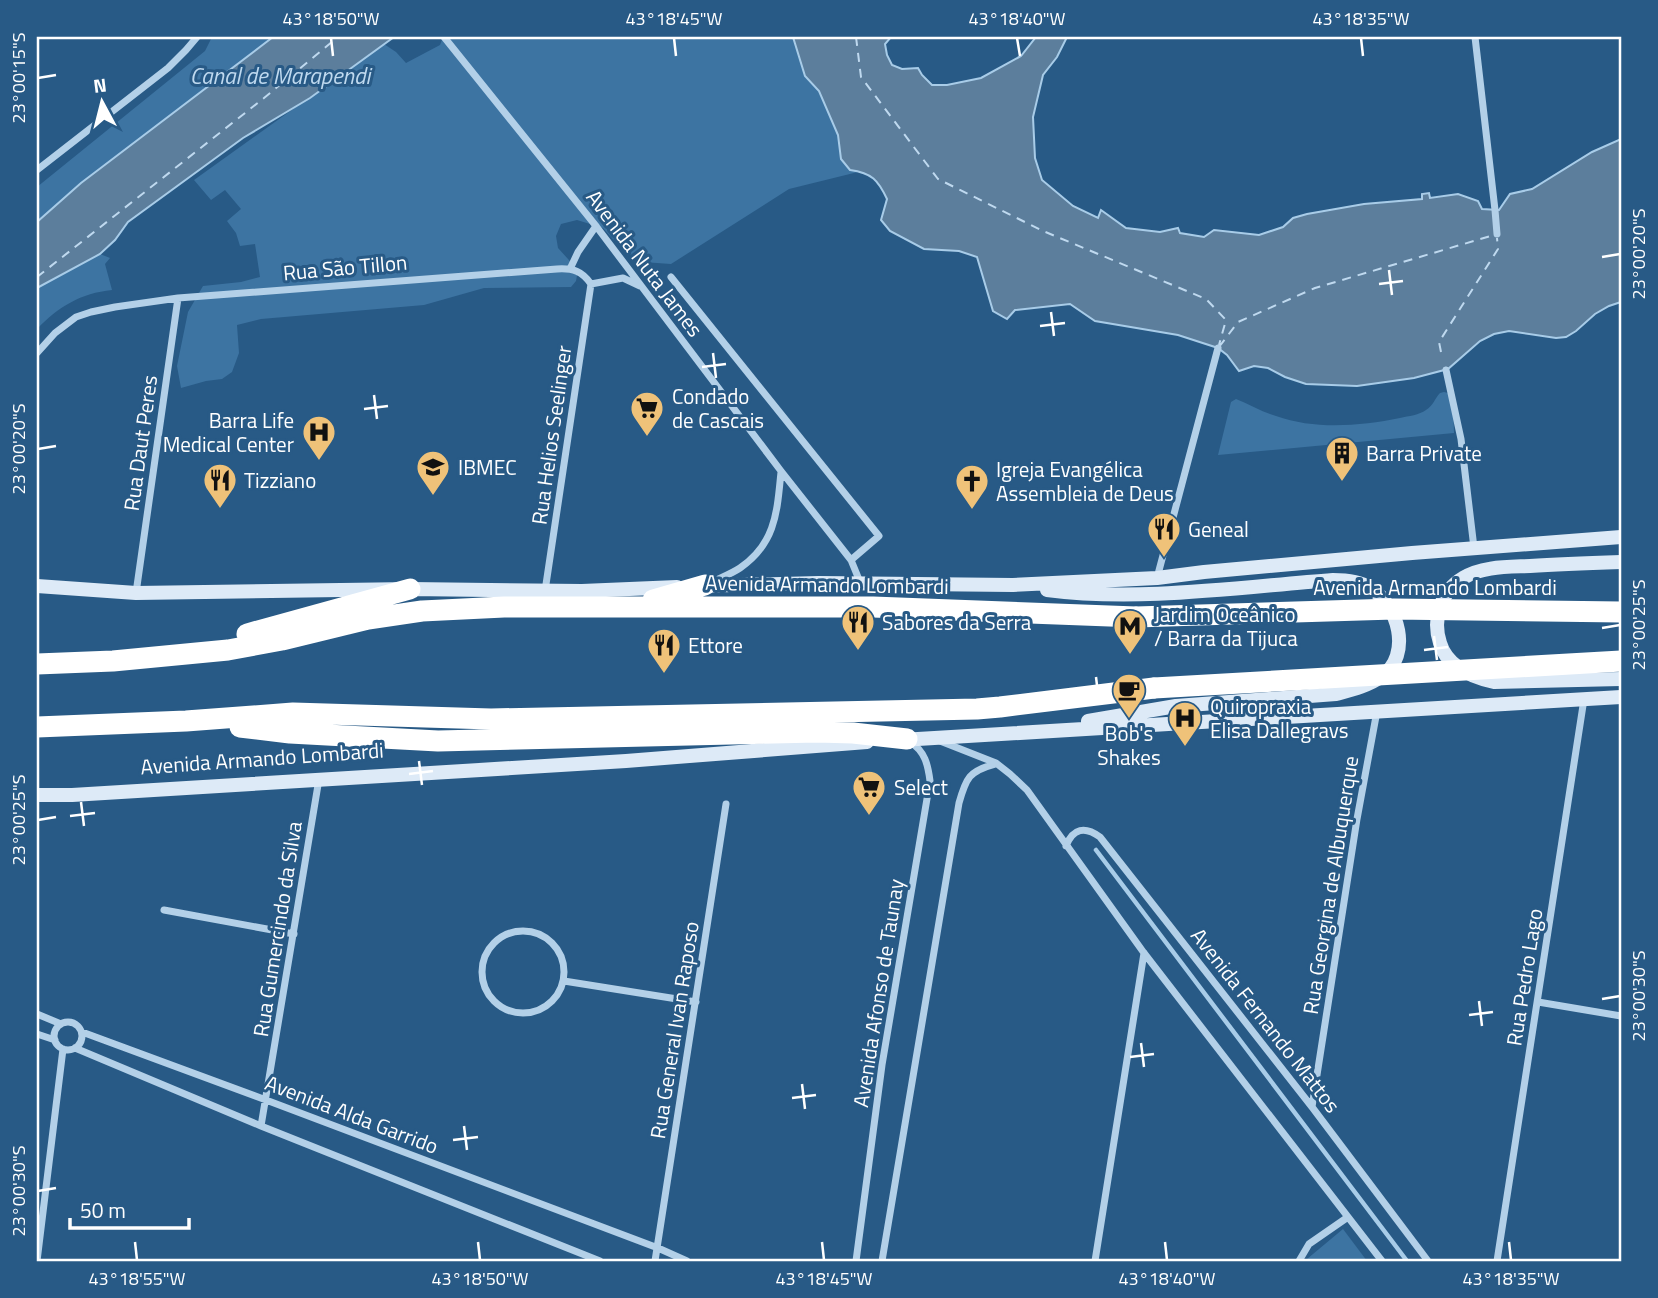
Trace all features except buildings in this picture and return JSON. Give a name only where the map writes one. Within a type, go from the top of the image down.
[{"type":"highway","points":[[627,608],[705,585]]},
{"type":"highway","points":[[168,657],[410,589]]},
{"type":"highway","name":"Avenida Armando Lombardi","points":[[37,664],[168,657],[228,650],[368,619],[422,611],[504,607],[873,607],[1136,617],[1394,609],[1621,612]]},
{"type":"highway","name":"Avenida Armando Lombardi","points":[[37,727],[186,721],[293,713],[491,719],[977,709],[1154,688],[1621,661]]},
{"type":"highway","points":[[186,721],[290,733],[438,741],[817,732],[907,739]]},
{"type":"main road","name":"Avenida Armando Lombardi","points":[[37,586],[136,593],[410,589],[545,591],[861,583],[1013,585],[1157,578],[1621,537]]},
{"type":"main road","points":[[1621,562],[1479,571],[1453,585],[1440,603],[1437,618],[1441,646],[1451,661],[1477,678],[1494,682],[1621,679]]},
{"type":"main road","points":[[1013,585],[1070,593],[1152,593],[1350,581],[1368,586],[1381,596],[1391,609],[1397,626],[1399,646],[1395,661],[1382,676],[1358,688],[1336,694],[1176,706],[1035,732]]},
{"type":"main road","name":"Avenida Armando Lombardi","points":[[37,795],[626,761],[907,739],[1621,697]]},
{"type":"street","points":[[37,170],[168,68],[197,37]]},
{"type":"street","name":"Avenida Nuta James","points":[[444,37],[596,226],[851,560],[861,583]]},
{"type":"street","points":[[1475,37],[1497,234]]},
{"type":"street","points":[[596,226],[570,269],[581,273],[591,284],[623,278],[640,286]]},
{"type":"street","name":"Rua São Tillon","points":[[37,353],[55,333],[76,317],[115,307],[178,299],[570,269]]},
{"type":"street","points":[[671,277],[879,536],[851,560]]},
{"type":"street","name":"Rua Helios Seelinger","points":[[545,591],[591,284]]},
{"type":"street","name":"Rua Daut Peres","points":[[136,593],[178,299]]},
{"type":"street","points":[[1157,578],[1218,348]]},
{"type":"street","points":[[1446,370],[1461,439],[1475,548]]},
{"type":"street","points":[[705,585],[740,568],[759,550],[771,532],[781,471]]},
{"type":"street","name":"Rua Pedro Lago","points":[[1497,1261],[1584,699]]},
{"type":"street","name":"Rua Georgina de Albuquerque","points":[[1312,1107],[1357,819],[1377,711]]},
{"type":"street","points":[[933,738],[996,763],[1027,790],[1144,953],[1382,1261]]},
{"type":"street","name":"Avenida Afonso de Taunay","points":[[856,1261],[882,1065],[930,781],[924,755],[907,739]]},
{"type":"street","points":[[882,1261],[959,803],[964,785],[970,776],[979,768],[996,763]]},
{"type":"street","name":"Rua Gumercindo da Silva","points":[[261,1126],[320,779]]},
{"type":"street","name":"Rua General Ivan Raposo","points":[[655,1261],[726,804]]},
{"type":"street","name":"Avenida Fernando Mattos","points":[[1066,846],[1078,831],[1088,831],[1100,837],[1312,1107],[1428,1261]]},
{"type":"street","points":[[164,910],[294,934]]},
{"type":"street","points":[[522,931],[537,933],[550,940],[559,952],[564,967],[564,982],[558,996],[547,1006],[533,1013],[510,1011],[492,999],[484,986],[482,971],[485,956],[494,943],[507,935],[522,931]]},
{"type":"street","points":[[1095,1261],[1144,953]]},
{"type":"street","points":[[564,982],[696,1002]]},
{"type":"street","points":[[1538,1002],[1621,1016]]},
{"type":"street","points":[[37,1014],[61,1024]]},
{"type":"street","points":[[37,1034],[55,1040],[63,1049],[69,1050],[75,1048],[82,1038],[82,1032],[79,1026],[67,1022],[57,1028],[55,1040]]},
{"type":"street","name":"Avenida Alda Garrido","points":[[82,1032],[687,1261]]},
{"type":"street","name":"Avenida Alda Garrido","points":[[75,1048],[261,1126],[600,1261]]},
{"type":"street","points":[[37,1261],[63,1049]]},
{"type":"street","points":[[1299,1261],[1309,1244],[1348,1217]]},
{"type":"shaded area","points":[[212,37],[273,37],[81,183],[37,222],[37,187],[205,51]]},
{"type":"shaded area","points":[[443,37],[793,37],[805,76],[819,90],[838,135],[841,159],[850,169],[862,171],[789,189],[671,264],[643,262],[623,250],[603,228],[577,220],[561,224],[556,236],[558,248],[578,270],[576,281],[571,287],[484,288],[424,305],[261,319],[237,325],[239,353],[232,372],[222,379],[181,388],[177,366],[188,312],[203,286],[260,277],[255,244],[240,246],[236,233],[227,221],[241,209],[225,190],[211,200],[194,180],[384,44],[406,63],[440,45]]},
{"type":"shaded area","points":[[100,254],[110,258],[105,264],[112,290],[90,294],[71,302],[37,329],[37,288]]},
{"type":"shaded area","points":[[1440,393],[1448,393],[1453,403],[1454,433],[1218,455],[1231,402],[1236,399],[1291,420],[1338,425],[1369,423],[1417,414],[1428,408]]},
{"type":"shaded area","points":[[1343,1229],[1367,1261],[1306,1261],[1307,1259]]},
{"type":"water","name":"Canal de Marapendi","points":[[273,37],[394,37],[310,98],[243,138],[128,222],[100,254],[37,288],[37,222],[81,183]]},
{"type":"water","points":[[793,37],[891,37],[885,44],[892,65],[902,69],[918,68],[932,85],[947,85],[981,78],[1021,56],[1036,37],[1067,37],[1057,57],[1043,75],[1033,117],[1035,158],[1042,180],[1073,206],[1098,218],[1101,210],[1126,228],[1160,232],[1178,228],[1180,233],[1204,237],[1214,230],[1259,235],[1283,227],[1293,218],[1307,214],[1364,204],[1422,199],[1422,194],[1429,193],[1430,198],[1458,194],[1478,201],[1482,209],[1499,210],[1510,194],[1532,189],[1592,152],[1621,139],[1621,302],[1595,314],[1566,337],[1509,331],[1494,334],[1480,341],[1448,369],[1414,378],[1357,386],[1306,384],[1268,368],[1254,366],[1239,371],[1218,348],[1178,335],[1095,321],[1070,304],[1015,310],[1007,319],[993,311],[977,257],[959,251],[924,249],[890,231],[881,220],[887,199],[873,178],[850,170],[841,159],[838,135],[819,91],[805,76]]},
{"type":"waterway","points":[[1096,850],[1407,1261]]},
{"type":"ferry route","points":[[37,277],[338,37]]},
{"type":"ferry route","points":[[856,37],[861,77],[938,179],[1043,231],[1206,299],[1226,320],[1219,345]]},
{"type":"ferry route","points":[[1219,347],[1238,322],[1315,288],[1494,235]]},
{"type":"ferry route","points":[[1441,352],[1439,342],[1498,249],[1497,238]]},
{"type":"place","name":"Condado de Cascais","points":[[647,438]]},
{"type":"place","name":"Barra Life Medical Center","points":[[319,462]]},
{"type":"place","name":"Barra Private","points":[[1342,483]]},
{"type":"place","name":"IBMEC","points":[[433,497]]},
{"type":"place","name":"Tizziano","points":[[220,510]]},
{"type":"place","name":"Igreja Evangélica Assembleia de Deus","points":[[972,511]]},
{"type":"place","name":"Geneal","points":[[1164,559]]},
{"type":"place","name":"Sabores da Serra","points":[[858,652]]},
{"type":"place","name":"Jardim Oceânico / Barra da Tijuca","points":[[1130,656]]},
{"type":"place","name":"Ettore","points":[[664,675]]},
{"type":"place","name":"Bob's Shakes","points":[[1129,720]]},
{"type":"place","name":"Quiropraxia Elisa Dallegravs","points":[[1185,748]]},
{"type":"place","name":"Select","points":[[869,817]]}]
